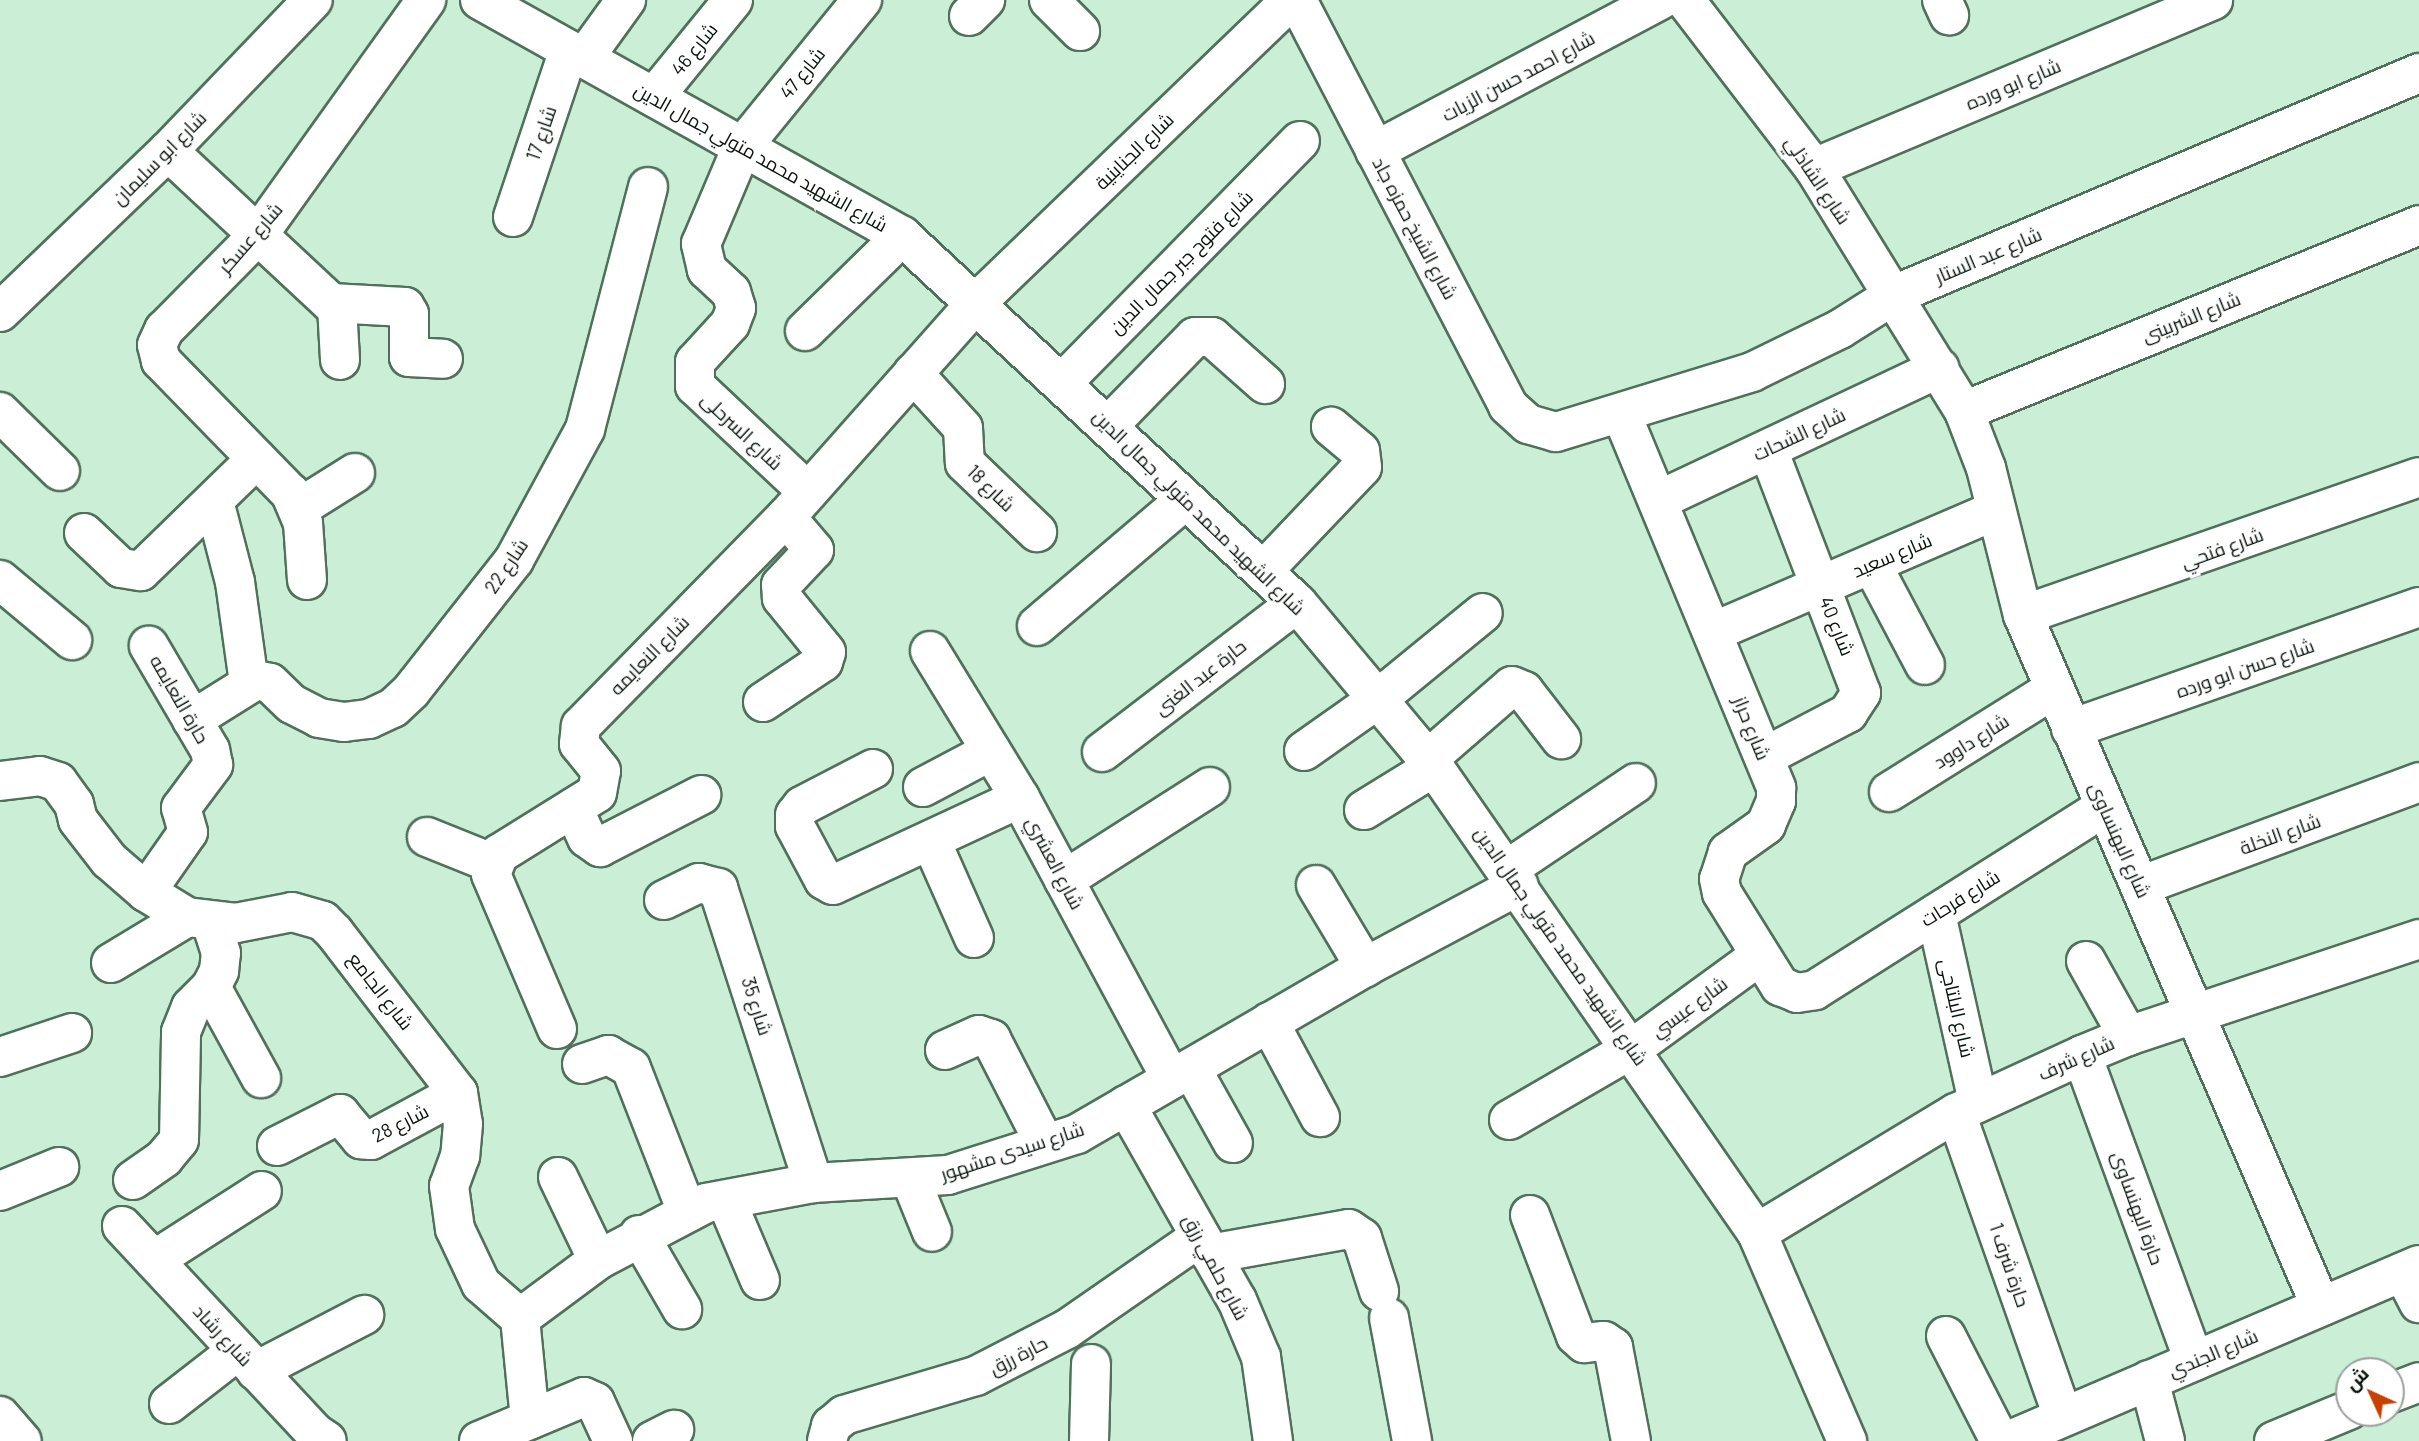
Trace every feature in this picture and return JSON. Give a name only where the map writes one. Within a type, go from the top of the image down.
[{"type":"street","name":"شارع ابو سليمان","points":[[0,312],[168,151],[313,0]]},
{"type":"street","name":"شارع عسكر","points":[[299,508],[256,459],[161,361],[157,345],[164,330],[258,234],[426,0]]},
{"type":"street","name":"شارع الشهيد محمد متولي جمال الدين","points":[[480,0],[902,236],[1063,382],[1297,603],[1431,763],[1633,1048],[1757,1233],[1847,1441]]},
{"type":"street","name":"شارع 17","points":[[513,217],[576,54],[626,0]]},
{"type":"street","name":"شارع 46","points":[[654,97],[733,0]]},
{"type":"street","name":"شارع 47","points":[[742,147],[862,0]]},
{"type":"street","points":[[1049,0],[1080,31]]},
{"type":"street","name":"شارع الجناينية","points":[[976,303],[1291,0]]},
{"type":"street","name":"شارع الشيخ حمزه جاد","points":[[1297,0],[1508,405],[1528,425],[1556,432]]},
{"type":"street","name":"شارع احمد حسن الزيات","points":[[1375,151],[1660,0]]},
{"type":"street","name":"شارع الشاذلي","points":[[1685,0],[1814,169],[1939,368]]},
{"type":"street","name":"شارع ابو ورده","points":[[1814,169],[2213,0]]},
{"type":"street","name":"شارع عبد الستار","points":[[1556,432],[1752,372],[1840,329],[1894,295],[2419,73]]},
{"type":"street","name":"شارع فتوح جبر جمال الدين","points":[[1063,382],[1300,141]]},
{"type":"street","name":"شارع السرحلى","points":[[742,147],[701,254],[707,270],[732,292],[734,316],[695,362],[692,378],[695,386],[797,505]]},
{"type":"street","points":[[168,151],[337,306],[405,307],[409,314],[405,351],[409,357],[443,359]]},
{"type":"street","name":"شارع 22","points":[[249,683],[270,683],[292,704],[319,718],[344,722],[369,719],[393,708],[411,691],[514,560],[585,429],[648,187]]},
{"type":"street","name":"شارع الشربينى","points":[[1964,411],[2419,225]]},
{"type":"street","points":[[805,331],[902,236]]},
{"type":"street","name":"شارع النعايمه","points":[[494,863],[508,848],[597,793],[603,779],[597,765],[579,744],[581,726],[797,505],[976,303]]},
{"type":"street","points":[[337,306],[340,360]]},
{"type":"street","points":[[1108,426],[1190,340],[1201,335],[1212,337],[1265,384]]},
{"type":"street","name":"شارع البهنساوى","points":[[1939,368],[1964,411],[1986,468],[1994,511],[2023,615],[2321,1307]]},
{"type":"street","name":"شارع الشحات","points":[[1659,500],[1939,368]]},
{"type":"street","name":"شارع 18","points":[[913,373],[963,428],[965,463],[1037,532]]},
{"type":"street","points":[[0,412],[60,471]]},
{"type":"street","name":"شارع حراز","points":[[1621,414],[1659,500],[1776,788],[1772,814],[1766,825],[1728,852],[1719,879],[1722,893],[1759,956],[1787,991],[1815,990]]},
{"type":"street","points":[[1264,570],[1362,467],[1360,451],[1331,427]]},
{"type":"street","name":"شارع 40","points":[[1764,757],[1848,713],[1858,700],[1860,685],[1768,449]]},
{"type":"street","points":[[84,533],[121,568],[141,571],[256,459]]},
{"type":"street","points":[[307,580],[299,508],[355,473]]},
{"type":"street","name":"شارع فتحي","points":[[2023,615],[2419,477]]},
{"type":"street","points":[[1037,626],[1185,500]]},
{"type":"street","points":[[192,720],[249,683],[235,582],[214,501]]},
{"type":"street","points":[[763,702],[823,662],[826,652],[782,598],[781,585],[814,550],[797,505]]},
{"type":"street","name":"شارع سعيد","points":[[1713,632],[1994,511]]},
{"type":"street","points":[[1872,565],[1925,665]]},
{"type":"street","points":[[0,580],[72,640]]},
{"type":"street","name":"حارة عبد الغنى","points":[[1102,752],[1297,603]]},
{"type":"street","name":"شارع حسن ابو ورده","points":[[2071,729],[2419,607]]},
{"type":"street","points":[[1304,751],[1379,698],[1483,613]]},
{"type":"street","name":"حارة النعايمه","points":[[146,892],[188,832],[181,808],[213,765],[210,750],[149,646]]},
{"type":"street","name":"شارع العشري","points":[[930,651],[1020,798],[1064,880],[1181,1073],[1233,1143]]},
{"type":"street","points":[[1364,810],[1431,763],[1512,686],[1524,691],[1562,739]]},
{"type":"street","name":"شارع داوود","points":[[1889,792],[2054,689]]},
{"type":"street","points":[[923,787],[991,751]]},
{"type":"street","points":[[873,769],[802,806],[795,815],[795,826],[824,880],[842,884],[1020,798]]},
{"type":"street","points":[[0,781],[40,776],[58,782],[74,804],[78,820],[109,860],[146,892],[199,920],[221,953],[211,987],[191,1007],[181,1032],[179,1140],[164,1158],[133,1180]]},
{"type":"street","name":"شارع النخلة","points":[[2140,886],[2419,782]]},
{"type":"street","name":"شارع سيدى مشهور","points":[[520,1318],[598,1260],[639,1235],[687,1212],[726,1200],[813,1183],[948,1175],[1077,1133],[1365,967],[1513,877],[1636,783]]},
{"type":"street","points":[[1064,880],[1210,787]]},
{"type":"street","points":[[573,808],[589,842],[600,847],[701,795]]},
{"type":"street","name":"شارع فرحات","points":[[1815,990],[2105,807]]},
{"type":"street","points":[[426,837],[494,863],[493,886],[557,1029]]},
{"type":"street","points":[[931,841],[974,938]]},
{"type":"street","name":"شارع 35","points":[[663,900],[699,883],[718,888],[813,1183]]},
{"type":"street","points":[[1316,885],[1365,967]]},
{"type":"street","name":"شارع الجامع","points":[[199,920],[236,923],[292,912],[323,920],[458,1093]]},
{"type":"street","name":"شارع البلتاجى","points":[[1936,914],[1967,1108]]},
{"type":"street","points":[[111,963],[199,920]]},
{"type":"street","name":"شارع شرف","points":[[1757,1233],[1967,1108],[2082,1055],[2196,1012],[2419,939]]},
{"type":"street","name":"شارع عيسي","points":[[1509,1120],[1633,1048],[1759,956]]},
{"type":"street","points":[[2086,961],[2128,1036]]},
{"type":"street","points":[[211,987],[261,1078]]},
{"type":"street","points":[[1269,1022],[1320,1117]]},
{"type":"street","points":[[0,1057],[72,1033]]},
{"type":"street","points":[[945,1051],[975,1036],[991,1039],[1045,1144]]},
{"type":"street","points":[[582,1064],[608,1055],[631,1068],[687,1212]]},
{"type":"street","name":"حارة البهنساوى","points":[[2082,1055],[2194,1362]]},
{"type":"street","points":[[458,1093],[461,1146],[449,1186],[455,1229],[481,1284],[520,1318],[530,1420]]},
{"type":"street","name":"شارع 28","points":[[276,1146],[340,1114],[348,1118],[361,1139],[371,1140],[458,1093]]},
{"type":"street","name":"شارع حلمي رزق","points":[[1126,1105],[1237,1300],[1261,1357],[1273,1441]]},
{"type":"street","name":"حارة شرف 1","points":[[1967,1108],[2063,1417]]},
{"type":"street","points":[[0,1191],[59,1167]]},
{"type":"street","points":[[558,1177],[598,1260]]},
{"type":"street","points":[[910,1178],[932,1232]]},
{"type":"street","points":[[154,1260],[262,1191]]},
{"type":"street","points":[[726,1200],[760,1280]]},
{"type":"street","points":[[1530,1215],[1576,1336],[1584,1343],[1604,1341],[1613,1347],[1631,1441]]},
{"type":"street","name":"شارع رشاد","points":[[122,1226],[247,1361],[327,1441]]},
{"type":"street","name":"حارة رزق","points":[[827,1441],[831,1426],[844,1415],[976,1376],[1067,1329],[1205,1245],[1349,1229],[1362,1238],[1384,1305],[1412,1441]]},
{"type":"street","points":[[639,1235],[682,1309]]},
{"type":"street","name":"شارع الجندي","points":[[2008,1441],[2321,1307],[2414,1280]]},
{"type":"street","points":[[169,1404],[247,1361],[364,1315]]},
{"type":"street","points":[[1946,1336],[2000,1441]]},
{"type":"street","points":[[1089,1441],[1091,1364]]},
{"type":"street","points":[[2149,1380],[2165,1441]]},
{"type":"street","points":[[479,1441],[588,1398],[595,1402],[613,1441]]},
{"type":"street","points":[[0,1416],[22,1441]]},
{"type":"street","points":[[2274,1441],[2335,1416]]}]
